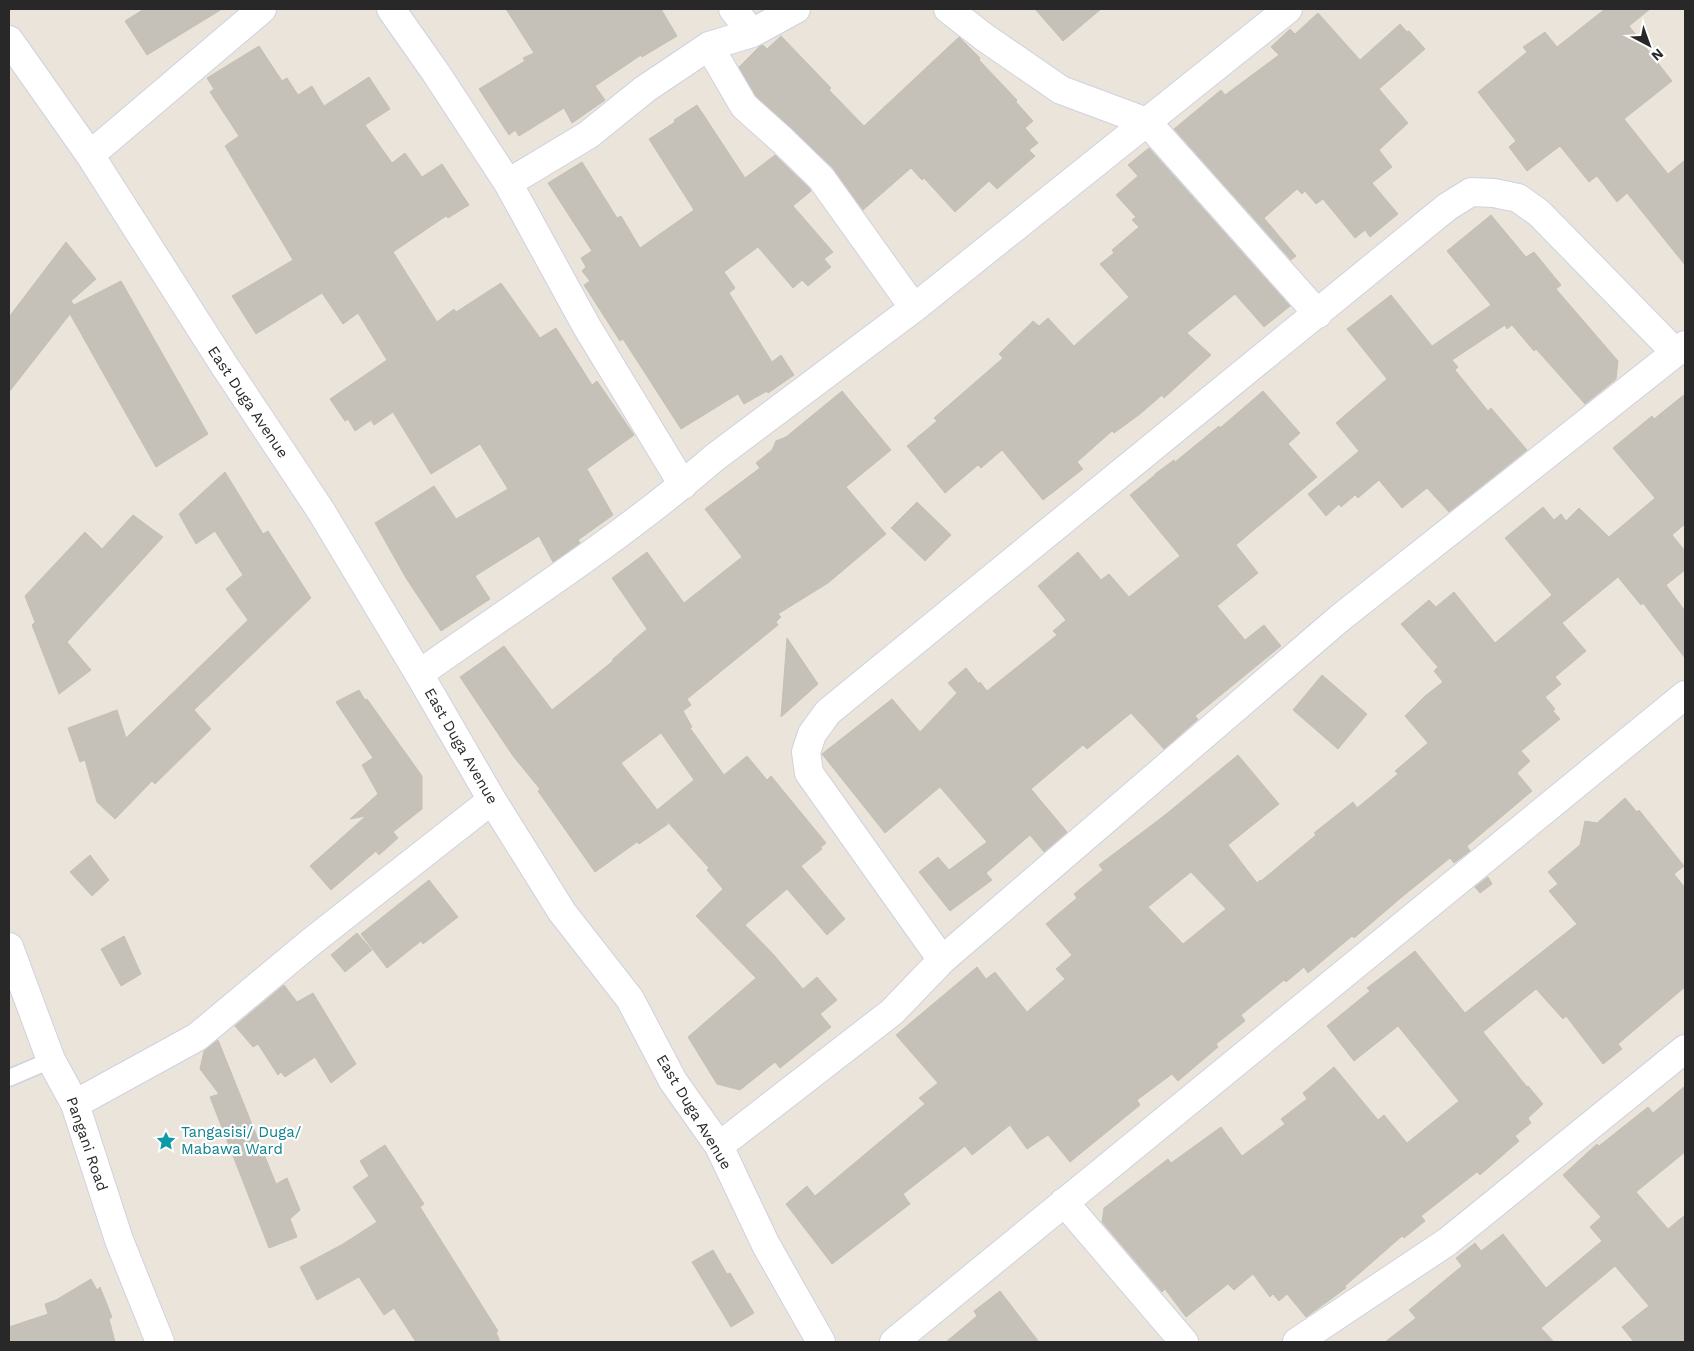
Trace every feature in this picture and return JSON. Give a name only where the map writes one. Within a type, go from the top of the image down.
[{"type":"street","points":[[90,155],[262,9]]},
{"type":"street","points":[[390,9],[436,73],[508,183],[587,327],[683,485]]},
{"type":"street","points":[[733,9],[752,33]]},
{"type":"street","points":[[508,183],[588,135],[645,89],[709,46],[752,33],[796,9]]},
{"type":"street","points":[[948,9],[984,37],[1062,90],[1147,122],[1318,314]]},
{"type":"street","points":[[419,674],[632,525],[714,458],[914,308],[1288,9]]},
{"type":"street","name":"East Duga Avenue","points":[[9,40],[90,155],[219,358],[321,511],[492,800],[562,912],[630,999],[673,1081],[719,1146],[766,1245],[820,1342]]},
{"type":"street","points":[[709,46],[744,106],[820,178],[914,308]]},
{"type":"street","points":[[719,1146],[892,1012],[942,960],[1340,618],[1680,349],[1539,213],[1518,198],[1494,193],[1471,192],[1448,208],[828,712],[812,734],[806,752],[809,774],[942,960]]},
{"type":"street","points":[[894,1342],[1685,695]]},
{"type":"street","points":[[75,1104],[197,1037],[311,942],[492,800]]},
{"type":"street","name":"Pangani Road","points":[[9,947],[51,1060],[75,1104],[119,1240],[160,1342]]},
{"type":"street","points":[[1297,1342],[1447,1242],[1685,1049]]},
{"type":"street","points":[[1064,1202],[1184,1342]]},
{"type":"lane","points":[[9,1078],[51,1060]]},
{"type":"building","points":[[144,9],[222,9],[147,55],[125,21]]},
{"type":"building","points":[[506,9],[661,9],[677,36],[642,57],[641,55],[595,86],[605,100],[572,123],[564,108],[519,136],[515,130],[509,135],[479,89],[525,61],[523,58],[534,53]]},
{"type":"building","points":[[1035,9],[1101,9],[1063,41]]},
{"type":"building","points":[[1605,9],[1650,9],[1629,26],[1672,81],[1624,119],[1668,174],[1685,160],[1685,265],[1627,193],[1617,202],[1597,176],[1589,182],[1560,146],[1527,171],[1509,147],[1516,141],[1478,92],[1527,52],[1523,47],[1545,32],[1557,47]]},
{"type":"building","points":[[1318,13],[1360,60],[1400,24],[1425,49],[1379,89],[1408,123],[1379,150],[1392,167],[1372,183],[1398,214],[1370,237],[1365,230],[1355,238],[1323,199],[1316,204],[1305,191],[1302,194],[1297,189],[1264,218],[1296,256],[1291,260],[1174,129],[1221,90],[1225,95],[1279,55],[1271,47],[1290,29],[1295,34]]},
{"type":"building","points":[[781,36],[831,88],[829,90],[864,126],[959,37],[1017,100],[1016,102],[1033,121],[1025,128],[1038,143],[1029,150],[1035,156],[997,189],[989,181],[955,212],[924,178],[922,180],[911,168],[863,210],[832,167],[756,96],[739,67],[760,46],[763,45],[767,49]]},
{"type":"building","points":[[259,46],[282,81],[287,78],[298,95],[312,86],[324,106],[369,77],[390,109],[365,125],[392,163],[405,153],[422,177],[442,164],[469,205],[448,218],[446,216],[393,252],[437,322],[454,309],[456,312],[501,283],[540,338],[556,328],[592,385],[597,381],[634,435],[587,469],[613,515],[578,540],[580,543],[553,562],[539,536],[475,576],[490,599],[441,631],[406,578],[375,523],[434,486],[456,519],[508,489],[480,444],[431,474],[393,412],[374,425],[371,420],[355,431],[348,419],[345,421],[330,399],[387,360],[358,313],[343,324],[322,293],[256,334],[232,296],[293,260],[225,146],[239,136],[210,92],[214,89],[207,78]]},
{"type":"building","points":[[697,105],[745,178],[775,155],[809,188],[811,191],[793,206],[833,252],[824,259],[831,267],[808,286],[802,280],[793,288],[758,247],[724,272],[735,288],[729,293],[772,362],[781,355],[794,375],[768,393],[767,391],[744,404],[738,394],[681,429],[623,339],[620,341],[584,285],[590,281],[582,271],[586,267],[581,258],[592,251],[548,183],[582,162],[617,218],[621,216],[640,248],[694,210],[649,139]]},
{"type":"building","points":[[1149,148],[1290,306],[1264,327],[1235,294],[1187,333],[1211,355],[1164,398],[1162,395],[1114,433],[1112,431],[1077,462],[1083,469],[1043,500],[1002,450],[981,468],[978,465],[945,493],[907,446],[937,421],[934,418],[1003,358],[999,354],[1033,321],[1039,326],[1048,318],[1074,346],[1129,297],[1100,264],[1114,253],[1112,250],[1139,227],[1132,220],[1136,217],[1116,195],[1138,176],[1128,165]]},
{"type":"building","points":[[1491,215],[1526,257],[1534,252],[1561,285],[1556,289],[1618,361],[1616,379],[1585,404],[1512,325],[1507,329],[1505,325],[1452,360],[1458,367],[1455,370],[1488,411],[1491,408],[1527,450],[1449,512],[1427,488],[1402,508],[1379,480],[1358,498],[1355,495],[1341,507],[1339,504],[1326,516],[1308,494],[1359,451],[1336,423],[1387,379],[1347,329],[1391,295],[1432,346],[1491,305],[1447,251]]},
{"type":"building","points":[[66,242],[96,279],[71,301],[74,305],[121,281],[208,434],[156,467],[70,314],[9,392],[9,317]]},
{"type":"building","points":[[842,391],[891,450],[846,487],[886,534],[828,583],[778,614],[781,617],[776,622],[778,625],[687,699],[691,705],[683,711],[692,727],[690,728],[724,775],[747,756],[767,780],[771,776],[826,843],[820,848],[822,849],[801,866],[845,919],[827,935],[787,889],[745,925],[803,989],[817,977],[837,1000],[820,1014],[831,1027],[780,1068],[775,1062],[740,1090],[717,1084],[688,1037],[756,978],[696,916],[723,889],[707,870],[709,868],[659,812],[668,824],[639,844],[637,842],[595,872],[538,791],[540,789],[513,756],[460,677],[504,646],[552,710],[613,661],[647,629],[612,578],[647,552],[684,603],[742,557],[705,509],[760,468],[756,463],[772,450],[776,441],[786,437]],"holes":[[[661,733],[694,780],[657,810],[621,763]]]},
{"type":"building","points":[[1263,391],[1300,433],[1288,444],[1317,477],[1236,545],[1258,573],[1217,606],[1245,640],[1264,625],[1281,646],[1195,716],[1198,719],[1164,749],[1131,713],[1087,749],[1083,745],[1031,789],[1067,832],[1044,852],[1030,835],[986,873],[992,880],[950,911],[919,872],[938,857],[949,870],[987,842],[940,787],[885,833],[822,754],[892,699],[920,732],[957,693],[948,683],[966,668],[987,691],[1057,635],[1053,631],[1066,620],[1038,586],[1078,552],[1101,580],[1109,574],[1129,597],[1180,556],[1130,495],[1219,426],[1220,428]]},
{"type":"building","points":[[1685,394],[1685,524],[1672,535],[1685,551],[1685,570],[1666,585],[1685,611],[1685,658],[1643,603],[1641,605],[1618,577],[1562,623],[1586,651],[1555,677],[1561,684],[1545,697],[1555,709],[1553,711],[1560,719],[1521,751],[1530,761],[1517,773],[1532,791],[1467,846],[1470,851],[1454,863],[1450,858],[1354,938],[1352,936],[1308,973],[1304,967],[1286,982],[1284,980],[1241,1015],[1245,1021],[1216,1044],[1218,1047],[1178,1081],[1172,1074],[1137,1100],[1140,1105],[1070,1162],[1048,1135],[1027,1149],[1010,1125],[972,1155],[965,1146],[903,1194],[910,1204],[832,1264],[786,1204],[807,1186],[815,1196],[925,1104],[919,1098],[938,1083],[896,1035],[977,967],[986,979],[995,972],[1027,1012],[1065,979],[1056,969],[1072,955],[1046,924],[1077,898],[1074,894],[1103,870],[1099,865],[1165,815],[1238,755],[1279,804],[1228,845],[1257,883],[1353,802],[1357,808],[1398,774],[1395,771],[1428,743],[1405,716],[1425,696],[1443,682],[1434,671],[1438,667],[1401,624],[1429,600],[1436,607],[1454,592],[1495,643],[1552,595],[1505,538],[1543,507],[1554,520],[1561,514],[1566,521],[1579,508],[1609,537],[1655,498],[1613,448],[1652,416],[1654,419]],"holes":[[[1191,872],[1226,909],[1183,944],[1148,907]]]},
{"type":"building","points":[[225,472],[263,534],[268,531],[311,598],[194,710],[211,729],[155,784],[152,781],[115,819],[97,802],[85,760],[80,762],[68,728],[117,710],[126,738],[248,620],[226,589],[243,575],[215,531],[196,544],[179,514]]},
{"type":"building","points":[[917,502],[951,535],[925,561],[891,528]]},
{"type":"building","points":[[133,515],[163,537],[67,642],[91,670],[59,694],[32,625],[35,622],[25,596],[85,532],[102,549]]},
{"type":"building","points":[[787,638],[818,684],[781,717]]},
{"type":"building","points":[[1322,675],[1367,714],[1338,749],[1293,710]]},
{"type":"building","points":[[359,690],[422,776],[422,809],[393,832],[398,838],[379,855],[376,851],[331,890],[310,866],[366,816],[350,819],[378,794],[362,765],[373,758],[336,702]]},
{"type":"building","points":[[1625,798],[1637,812],[1639,810],[1684,866],[1674,874],[1685,888],[1685,987],[1618,1044],[1622,1049],[1603,1064],[1566,1016],[1563,1019],[1536,989],[1483,1032],[1543,1104],[1528,1118],[1531,1123],[1515,1136],[1519,1141],[1480,1175],[1477,1172],[1421,1216],[1425,1221],[1404,1238],[1402,1236],[1345,1286],[1346,1288],[1306,1317],[1287,1294],[1279,1301],[1273,1294],[1270,1297],[1253,1274],[1234,1290],[1228,1284],[1186,1317],[1165,1289],[1162,1292],[1102,1222],[1104,1208],[1168,1159],[1171,1163],[1221,1127],[1242,1156],[1285,1124],[1281,1119],[1307,1099],[1303,1093],[1334,1067],[1378,1120],[1384,1115],[1407,1143],[1459,1101],[1398,1026],[1354,1061],[1327,1026],[1370,991],[1367,988],[1415,951],[1465,1013],[1577,924],[1549,891],[1558,884],[1548,872],[1580,845],[1585,821],[1597,823]]},
{"type":"building","points":[[90,855],[109,880],[92,896],[70,872]]},
{"type":"building","points":[[1488,877],[1492,884],[1480,893],[1475,887]]},
{"type":"building","points":[[429,880],[458,917],[423,944],[421,941],[387,968],[361,934]]},
{"type":"building","points":[[357,933],[372,950],[345,972],[331,955]]},
{"type":"building","points":[[124,936],[141,974],[121,986],[101,949]]},
{"type":"building","points":[[284,985],[297,1002],[313,993],[356,1064],[331,1083],[315,1057],[285,1077],[281,1072],[278,1075],[258,1044],[253,1047],[235,1026]]},
{"type":"building","points":[[218,1040],[276,1184],[287,1178],[300,1210],[290,1219],[297,1237],[269,1248],[210,1097],[219,1094],[200,1069],[204,1051]]},
{"type":"building","points":[[1685,1086],[1685,1152],[1636,1192],[1668,1229],[1685,1215],[1685,1342],[1634,1342],[1622,1327],[1649,1306],[1615,1266],[1541,1328],[1554,1342],[1385,1342],[1416,1318],[1409,1310],[1462,1266],[1456,1258],[1475,1243],[1481,1251],[1503,1234],[1546,1288],[1602,1241],[1590,1227],[1601,1217],[1563,1175],[1597,1144],[1599,1146],[1648,1107],[1653,1113]]},
{"type":"building","points":[[385,1145],[424,1204],[420,1207],[498,1331],[496,1332],[500,1342],[416,1342],[394,1308],[384,1315],[359,1277],[317,1300],[300,1267],[343,1244],[377,1222],[353,1187],[369,1176],[360,1161]]},
{"type":"building","points":[[713,1250],[727,1274],[730,1273],[754,1313],[731,1327],[692,1262]]},
{"type":"building","points":[[91,1279],[97,1290],[100,1287],[112,1317],[109,1319],[115,1342],[9,1342],[9,1327],[48,1314],[45,1304],[56,1300]]},
{"type":"building","points":[[1000,1291],[1039,1342],[946,1342],[977,1316],[974,1311]]},
{"type":"place","name":"Tangasisi/ Duga/ Mabawa Ward","points":[[166,1141]]}]
